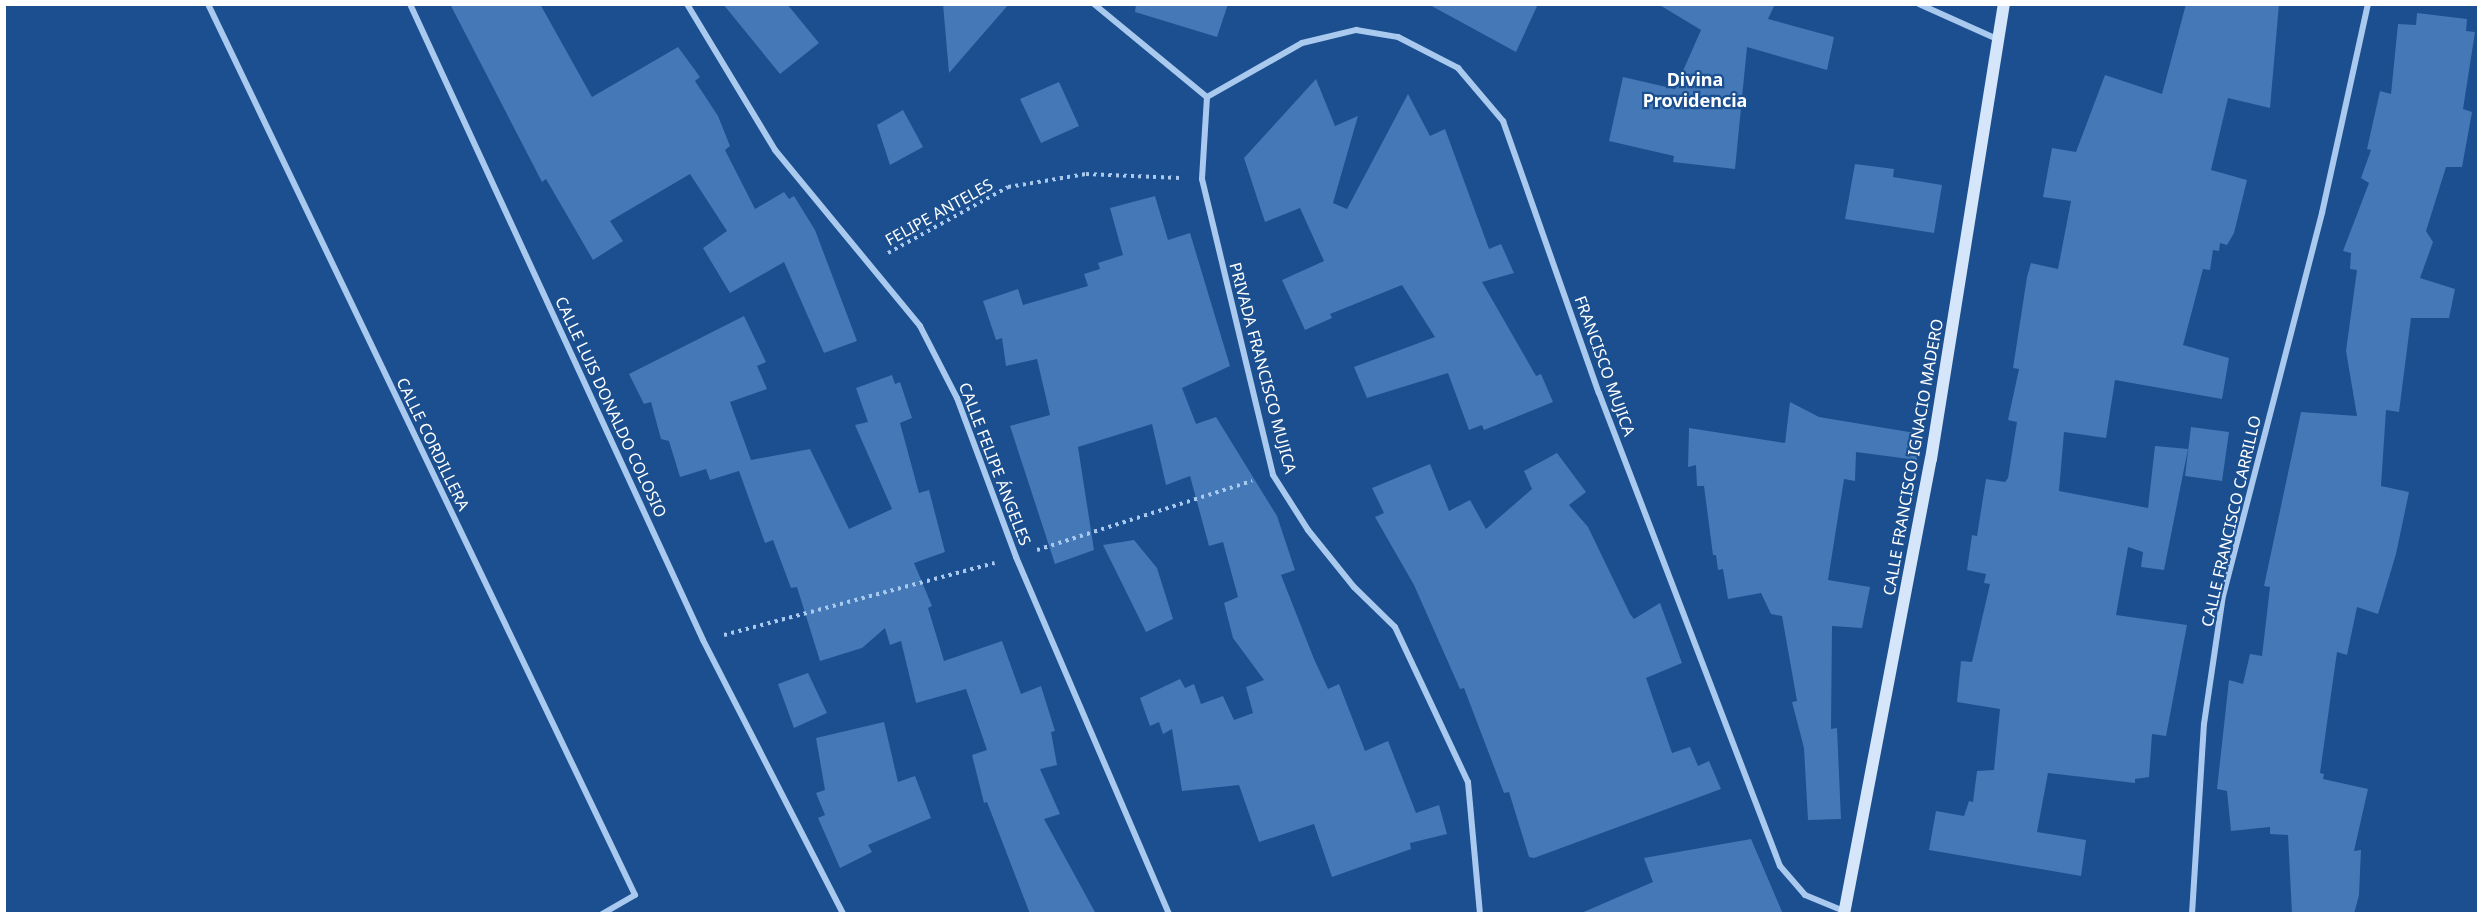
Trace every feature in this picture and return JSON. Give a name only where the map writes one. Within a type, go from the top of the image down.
[{"type":"main road","name":"CALLE FRANCISCO IGNACIO MADERO","points":[[1844,912],[1931,459],[2000,41],[2004,4]]},
{"type":"street","name":"CALLE CORDILLERA","points":[[208,4],[635,895],[602,914]]},
{"type":"street","name":"CALLE LUIS DONALDO COLOSIO","points":[[410,4],[703,640],[843,914]]},
{"type":"street","name":"CALLE FELIPE ÁNGELES","points":[[687,4],[775,150],[920,326],[957,398],[1016,557],[1169,914]]},
{"type":"street","points":[[1094,4],[1207,97]]},
{"type":"street","points":[[1919,4],[2000,41]]},
{"type":"street","name":"CALLE FRANCISCO CARRILLO","points":[[2192,914],[2204,724],[2223,596],[2338,141],[2368,4]]},
{"type":"street","name":"FRANCISCO MUJICA","points":[[1207,97],[1302,43],[1356,30],[1398,37],[1458,68],[1503,121],[1599,393],[1780,866],[1805,895],[1844,912]]},
{"type":"street","name":"PRIVADA FRANCISCO MUJICA","points":[[1207,97],[1202,179],[1273,475],[1308,530],[1354,587],[1395,627],[1464,772],[1468,782],[1480,914]]},
{"type":"path","name":"FELIPE ANTELES","points":[[869,266],[1008,187],[1086,174],[1202,179]]},
{"type":"path","points":[[703,640],[1016,557],[1273,475]]},
{"type":"building","points":[[450,4],[540,4],[592,97],[678,47],[700,77],[695,81],[718,116],[730,146],[725,150],[755,209],[784,192],[789,199],[794,196],[815,230],[857,341],[824,353],[784,262],[730,293],[703,248],[727,231],[690,174],[610,221],[623,241],[593,260],[546,179],[542,182]]},
{"type":"building","points":[[723,4],[787,4],[819,43],[780,74]]},
{"type":"building","points":[[943,4],[1009,4],[949,73]]},
{"type":"building","points":[[1136,4],[1228,4],[1217,37],[1135,12]]},
{"type":"building","points":[[1428,4],[1538,4],[1516,52]]},
{"type":"building","points":[[1658,4],[1775,4],[1768,19],[1834,37],[1827,70],[1747,47],[1735,169],[1673,162],[1674,156],[1609,141],[1623,77],[1675,89],[1701,30]]},
{"type":"building","points":[[2186,4],[2279,4],[2270,108],[2228,98],[2211,170],[2247,180],[2234,233],[2227,245],[2220,243],[2219,251],[2213,250],[2210,270],[2203,269],[2183,345],[2229,358],[2222,399],[2115,380],[2106,438],[2064,432],[2059,491],[2148,508],[2155,446],[2188,449],[2164,570],[2141,567],[2143,552],[2128,547],[2116,615],[2187,625],[2166,736],[2152,734],[2149,777],[2135,779],[2135,783],[2048,773],[2037,832],[2086,840],[2081,876],[1929,850],[1936,811],[1964,816],[1969,801],[1973,802],[1977,771],[1994,770],[2000,709],[1957,702],[1961,661],[1972,662],[1990,584],[1984,583],[1986,574],[1967,570],[1972,535],[1977,536],[1986,479],[2005,482],[2008,478],[2017,422],[2008,420],[2019,369],[2013,368],[2031,263],[2058,269],[2071,201],[2043,197],[2052,148],[2076,152],[2105,75],[2162,94]]},
{"type":"building","points":[[2417,13],[2467,19],[2466,31],[2475,32],[2463,109],[2472,112],[2462,167],[2446,167],[2426,231],[2433,242],[2420,278],[2455,289],[2449,318],[2411,318],[2399,412],[2386,410],[2381,486],[2409,492],[2396,554],[2378,614],[2357,607],[2347,655],[2337,652],[2320,773],[2324,774],[2323,779],[2368,789],[2354,851],[2361,850],[2359,895],[2354,914],[2292,914],[2288,835],[2270,834],[2270,827],[2231,831],[2227,791],[2217,789],[2229,680],[2243,684],[2250,654],[2262,656],[2270,587],[2264,586],[2301,412],[2357,416],[2346,351],[2357,270],[2350,269],[2351,253],[2343,251],[2369,183],[2361,178],[2371,150],[2367,149],[2380,91],[2391,94],[2398,24],[2416,25]]},
{"type":"building","points":[[1316,79],[1335,126],[1358,116],[1333,203],[1347,209],[1408,94],[1430,136],[1445,129],[1489,249],[1501,244],[1514,273],[1482,282],[1536,376],[1541,374],[1553,402],[1484,430],[1482,425],[1469,430],[1448,373],[1367,398],[1354,367],[1435,337],[1402,285],[1330,314],[1332,318],[1305,330],[1282,280],[1324,261],[1300,208],[1265,222],[1244,158]]},
{"type":"building","points":[[1059,82],[1079,126],[1041,143],[1020,99]]},
{"type":"building","points":[[903,110],[923,147],[890,165],[877,125]]},
{"type":"building","points":[[1855,164],[1894,169],[1893,177],[1942,185],[1934,233],[1845,219]]},
{"type":"building","points":[[1155,196],[1168,240],[1190,233],[1230,366],[1182,388],[1196,424],[1216,417],[1277,516],[1295,570],[1281,575],[1328,689],[1339,684],[1365,751],[1388,741],[1416,813],[1439,805],[1447,834],[1410,843],[1411,849],[1332,877],[1314,824],[1259,842],[1239,785],[1182,791],[1172,729],[1163,734],[1159,722],[1150,726],[1140,698],[1180,679],[1185,688],[1194,684],[1201,704],[1223,696],[1234,720],[1253,713],[1246,687],[1264,680],[1233,638],[1224,603],[1238,597],[1223,542],[1209,546],[1190,476],[1166,485],[1152,424],[1078,447],[1094,550],[1055,564],[1010,426],[1050,415],[1037,359],[1006,366],[1002,338],[996,340],[983,301],[1018,289],[1023,305],[1088,286],[1084,274],[1100,269],[1098,263],[1123,255],[1110,208]]},
{"type":"building","points":[[744,316],[766,362],[757,366],[767,389],[730,402],[751,460],[810,449],[849,529],[892,509],[855,425],[868,422],[856,388],[892,375],[895,384],[900,382],[912,418],[900,423],[919,493],[929,490],[945,552],[914,563],[932,606],[928,608],[944,661],[1002,641],[1021,694],[1041,686],[1055,731],[1051,732],[1057,765],[1040,769],[1060,814],[1044,819],[1096,914],[1030,914],[987,802],[984,803],[972,755],[987,750],[966,689],[916,703],[901,641],[890,645],[885,628],[862,648],[820,661],[797,587],[791,588],[773,540],[765,543],[739,471],[710,480],[706,469],[680,477],[669,441],[661,439],[651,402],[644,404],[629,374]]},
{"type":"building","points":[[1790,402],[1819,417],[1921,434],[1917,460],[1856,452],[1855,481],[1844,479],[1828,580],[1870,587],[1862,628],[1832,626],[1831,729],[1837,728],[1841,819],[1808,820],[1804,748],[1792,702],[1797,701],[1782,616],[1771,614],[1761,593],[1728,599],[1723,569],[1718,570],[1716,555],[1713,555],[1704,486],[1697,486],[1696,465],[1688,467],[1689,428],[1785,443]]},
{"type":"building","points":[[2191,427],[2229,432],[2222,481],[2185,476]]},
{"type":"building","points":[[1557,453],[1586,492],[1569,505],[1588,527],[1630,614],[1634,619],[1660,603],[1682,663],[1646,678],[1672,753],[1690,747],[1698,766],[1709,761],[1721,789],[1534,858],[1529,857],[1509,792],[1504,793],[1464,688],[1460,689],[1414,585],[1375,517],[1384,513],[1372,488],[1430,464],[1449,511],[1470,500],[1486,529],[1532,489],[1524,471]]},
{"type":"building","points":[[1134,540],[1157,568],[1173,619],[1146,632],[1103,545]]},
{"type":"building","points":[[808,673],[827,713],[794,728],[778,684]]},
{"type":"building","points":[[884,722],[898,782],[915,776],[931,818],[868,845],[872,852],[840,868],[818,818],[825,815],[816,793],[825,790],[816,738]]},
{"type":"building","points":[[1751,839],[1783,914],[1579,914],[1653,882],[1644,858]]},
{"type":"district","name":"Divina Providencia","points":[[1695,90]]}]
